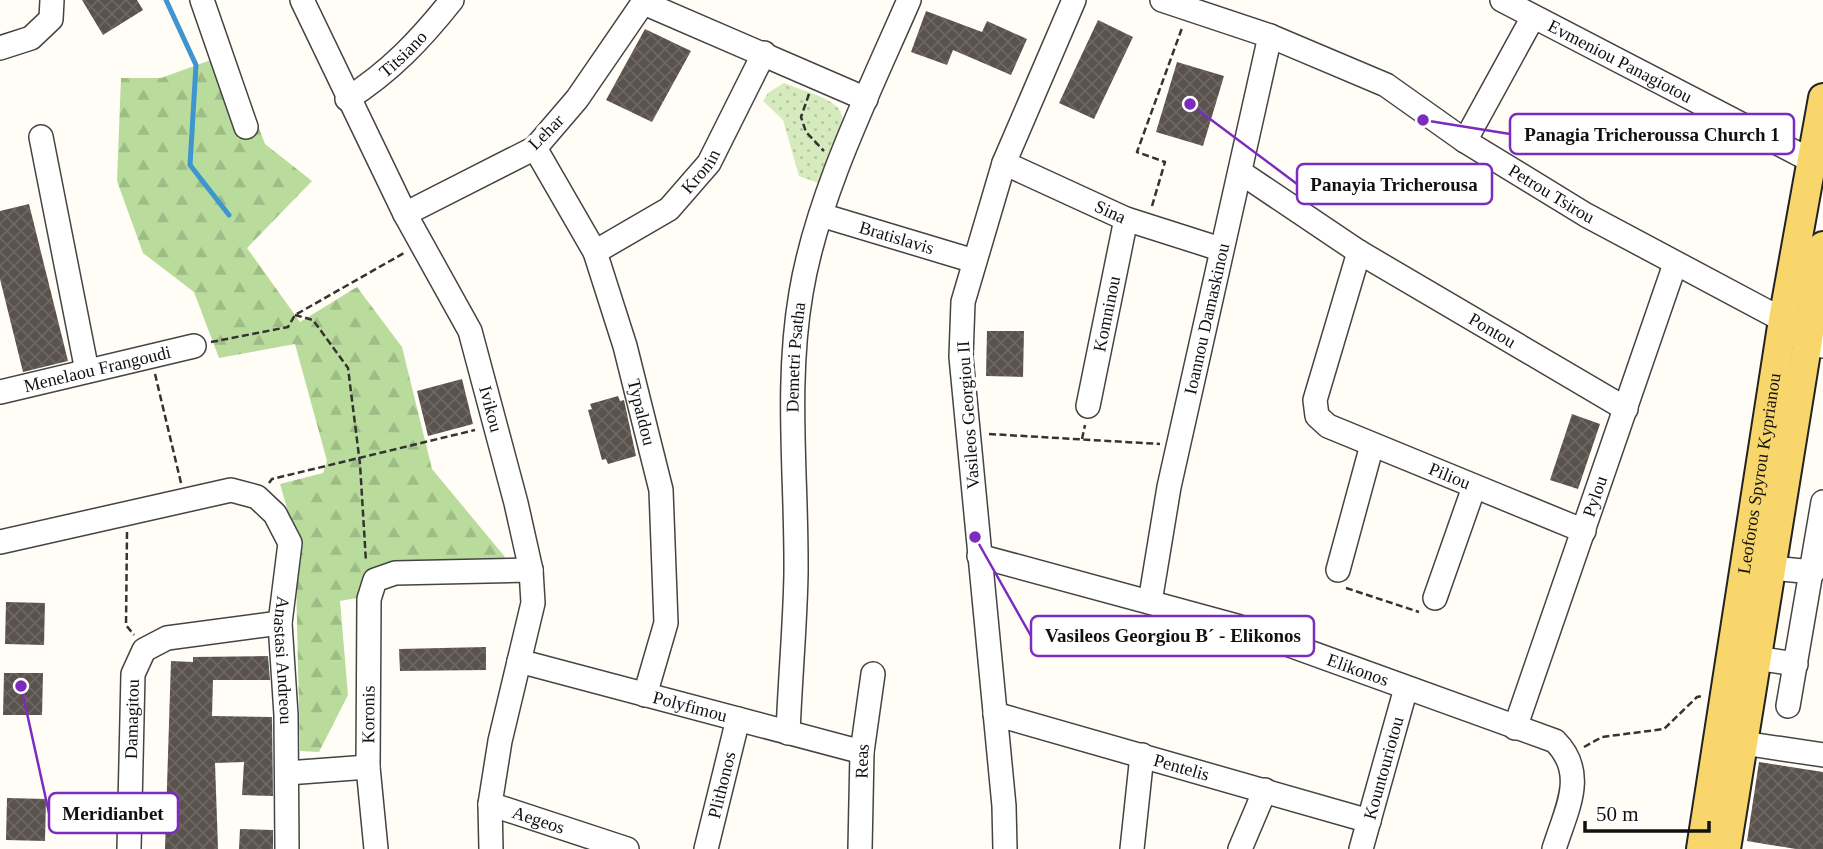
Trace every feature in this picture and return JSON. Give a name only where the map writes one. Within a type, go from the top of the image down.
[{"type":"main road","name":"Leoforos Spyrou Kyprianou","points":[[1701,849],[1783,320],[1823,98]]},
{"type":"main road","name":"Leoforos Spyrou Kyprianou","points":[[1726,849],[1771,568],[1816,343],[1823,246]]},
{"type":"street","points":[[0,48],[31,38],[51,19],[52,0]]},
{"type":"street","points":[[202,0],[246,127]]},
{"type":"street","name":"Ivikou","points":[[302,0],[347,99],[405,214],[470,331],[531,570],[533,603],[500,741],[490,804],[491,849]]},
{"type":"street","name":"Titsiano","points":[[347,99],[380,79],[420,40],[452,0]]},
{"type":"street","name":"Demetri Psatha","points":[[788,733],[796,573],[792,360],[801,291],[821,215],[866,99],[909,0]]},
{"type":"street","name":"Vasileos Georgiou II","points":[[1005,849],[961,358],[963,302],[1004,163],[1074,0]]},
{"type":"street","name":"Petrou Tsirou","points":[[1162,0],[1270,36],[1386,85],[1465,141],[1586,215],[1783,320],[1816,343]]},
{"type":"street","name":"Evmeniou Panagiotou","points":[[1502,0],[1812,161]]},
{"type":"street","points":[[644,1],[866,99]]},
{"type":"street","name":"Lehar","points":[[405,214],[535,148],[578,99],[644,1]]},
{"type":"street","points":[[1465,141],[1533,17]]},
{"type":"street","name":"Ioannou Damaskinou","points":[[1150,602],[1178,445],[1270,36]]},
{"type":"street","name":"Kronin","points":[[595,252],[670,209],[709,163],[764,53]]},
{"type":"street","points":[[41,136],[86,371]]},
{"type":"street","name":"Typaldou","points":[[535,148],[595,252],[625,345],[661,490],[666,624],[645,695]]},
{"type":"street","name":"Sina","points":[[1004,163],[1136,223],[1220,249]]},
{"type":"street","name":"Pontou","points":[[1240,172],[1359,252],[1626,409]]},
{"type":"street","name":"Bratislavis","points":[[821,215],[974,261]]},
{"type":"street","name":"Komninou","points":[[1088,406],[1136,223]]},
{"type":"street","name":"Piliou","points":[[1359,252],[1315,400],[1317,416],[1328,426],[1584,531]]},
{"type":"street","name":"Pylou","points":[[1515,728],[1675,264]]},
{"type":"street","name":"Menelaou Frangoudi","points":[[0,392],[194,346]]},
{"type":"street","points":[[1338,570],[1373,445]]},
{"type":"street","points":[[1436,598],[1474,487]]},
{"type":"street","points":[[0,542],[231,490],[257,497]]},
{"type":"street","name":"Anastasi Andreou","points":[[257,497],[275,514],[290,543],[280,624],[287,773],[287,849]]},
{"type":"street","points":[[1788,706],[1823,502]]},
{"type":"street","name":"Elikonos","points":[[979,556],[1237,626],[1555,741],[1569,755]]},
{"type":"street","points":[[1771,568],[1813,572]]},
{"type":"street","points":[[375,580],[396,573],[531,570]]},
{"type":"street","name":"Koronis","points":[[375,580],[369,599],[368,767],[376,849]]},
{"type":"street","points":[[144,650],[167,638],[280,624]]},
{"type":"street","name":"Damagitou","points":[[129,849],[133,674],[144,650]]},
{"type":"street","points":[[1755,658],[1796,664]]},
{"type":"street","name":"Polyfimou","points":[[519,661],[862,752]]},
{"type":"street","name":"Reas","points":[[860,849],[862,752],[873,674]]},
{"type":"street","name":"Kountouriotou","points":[[1361,849],[1406,688]]},
{"type":"street","name":"Pentelis","points":[[995,714],[1369,821]]},
{"type":"street","name":"Plithonos","points":[[706,849],[738,719]]},
{"type":"street","points":[[1743,743],[1823,755]]},
{"type":"street","points":[[1132,849],[1142,755]]},
{"type":"street","points":[[1554,849],[1575,778],[1569,755]]},
{"type":"street","points":[[287,773],[368,767]]},
{"type":"street","points":[[1240,849],[1265,790]]},
{"type":"street","name":"Aegeos","points":[[490,804],[627,849]]},
{"type":"path","points":[[1136,223],[1165,162],[1137,152],[1183,25]]},
{"type":"path","points":[[810,91],[801,117],[806,132],[828,154]]},
{"type":"path","points":[[194,346],[288,327],[295,315],[410,250]]},
{"type":"path","points":[[295,315],[313,320],[348,368],[366,563],[368,573],[375,580]]},
{"type":"path","points":[[151,356],[185,500]]},
{"type":"path","points":[[257,497],[272,480],[495,425]]},
{"type":"path","points":[[968,432],[1178,445]]},
{"type":"path","points":[[127,513],[127,625],[144,650]]},
{"type":"path","points":[[1338,570],[1344,588],[1419,612],[1436,598]]},
{"type":"path","points":[[1569,755],[1602,737],[1664,729],[1697,697],[1709,695]]},
{"type":"green space","points":[[230,53],[265,144],[312,181],[247,248],[300,322],[357,287],[402,347],[432,469],[505,557],[498,566],[392,565],[362,597],[340,601],[348,695],[319,752],[300,751],[295,536],[280,484],[323,473],[327,461],[295,344],[219,358],[194,292],[143,253],[117,181],[121,78],[161,78]]},
{"type":"green space","points":[[784,83],[825,99],[841,113],[843,122],[839,144],[821,184],[799,176],[783,120],[763,101],[768,93]]},
{"type":"building","points":[[82,0],[137,0],[143,10],[103,35]]},
{"type":"building","points":[[926,11],[982,32],[987,21],[1027,39],[1011,75],[953,50],[947,65],[911,52]]},
{"type":"building","points":[[1098,20],[1133,37],[1094,119],[1059,103]]},
{"type":"building","points":[[645,29],[691,51],[652,122],[606,100]]},
{"type":"building","points":[[1177,62],[1224,76],[1203,146],[1156,132]]},
{"type":"building","points":[[29,204],[68,361],[23,372],[0,279],[0,211]]},
{"type":"building","points":[[987,331],[1024,331],[1023,377],[986,376]]},
{"type":"building","points":[[462,379],[473,424],[428,436],[417,391]]},
{"type":"building","points":[[618,396],[620,401],[624,400],[636,456],[608,464],[606,459],[602,460],[588,410],[592,409],[590,404]]},
{"type":"building","points":[[1572,414],[1600,424],[1578,489],[1550,480]]},
{"type":"building","points":[[6,602],[45,603],[44,645],[5,644]]},
{"type":"building","points":[[486,647],[486,670],[400,671],[399,649]]},
{"type":"building","points":[[268,656],[270,680],[213,680],[212,716],[272,717],[273,796],[242,795],[244,762],[215,763],[218,849],[165,849],[171,661],[193,662],[193,657]]},
{"type":"building","points":[[4,673],[43,673],[42,715],[3,715]]},
{"type":"building","points":[[1759,762],[1823,772],[1823,849],[1796,849],[1747,841]]},
{"type":"building","points":[[7,798],[46,799],[45,841],[6,840]]},
{"type":"building","points":[[240,829],[273,830],[273,849],[239,849]]},
{"type":"waterway","points":[[166,0],[196,65],[190,165],[229,215]]},
{"type":"place","name":"Panayia Tricherousa","points":[[1190,104]]},
{"type":"place","name":"Panagia Tricheroussa Church 1","points":[[1423,120]]},
{"type":"place","name":"Vasileos Georgiou B´ - Elikonos","points":[[975,537]]},
{"type":"place","name":"Meridianbet","points":[[21,686]]}]
